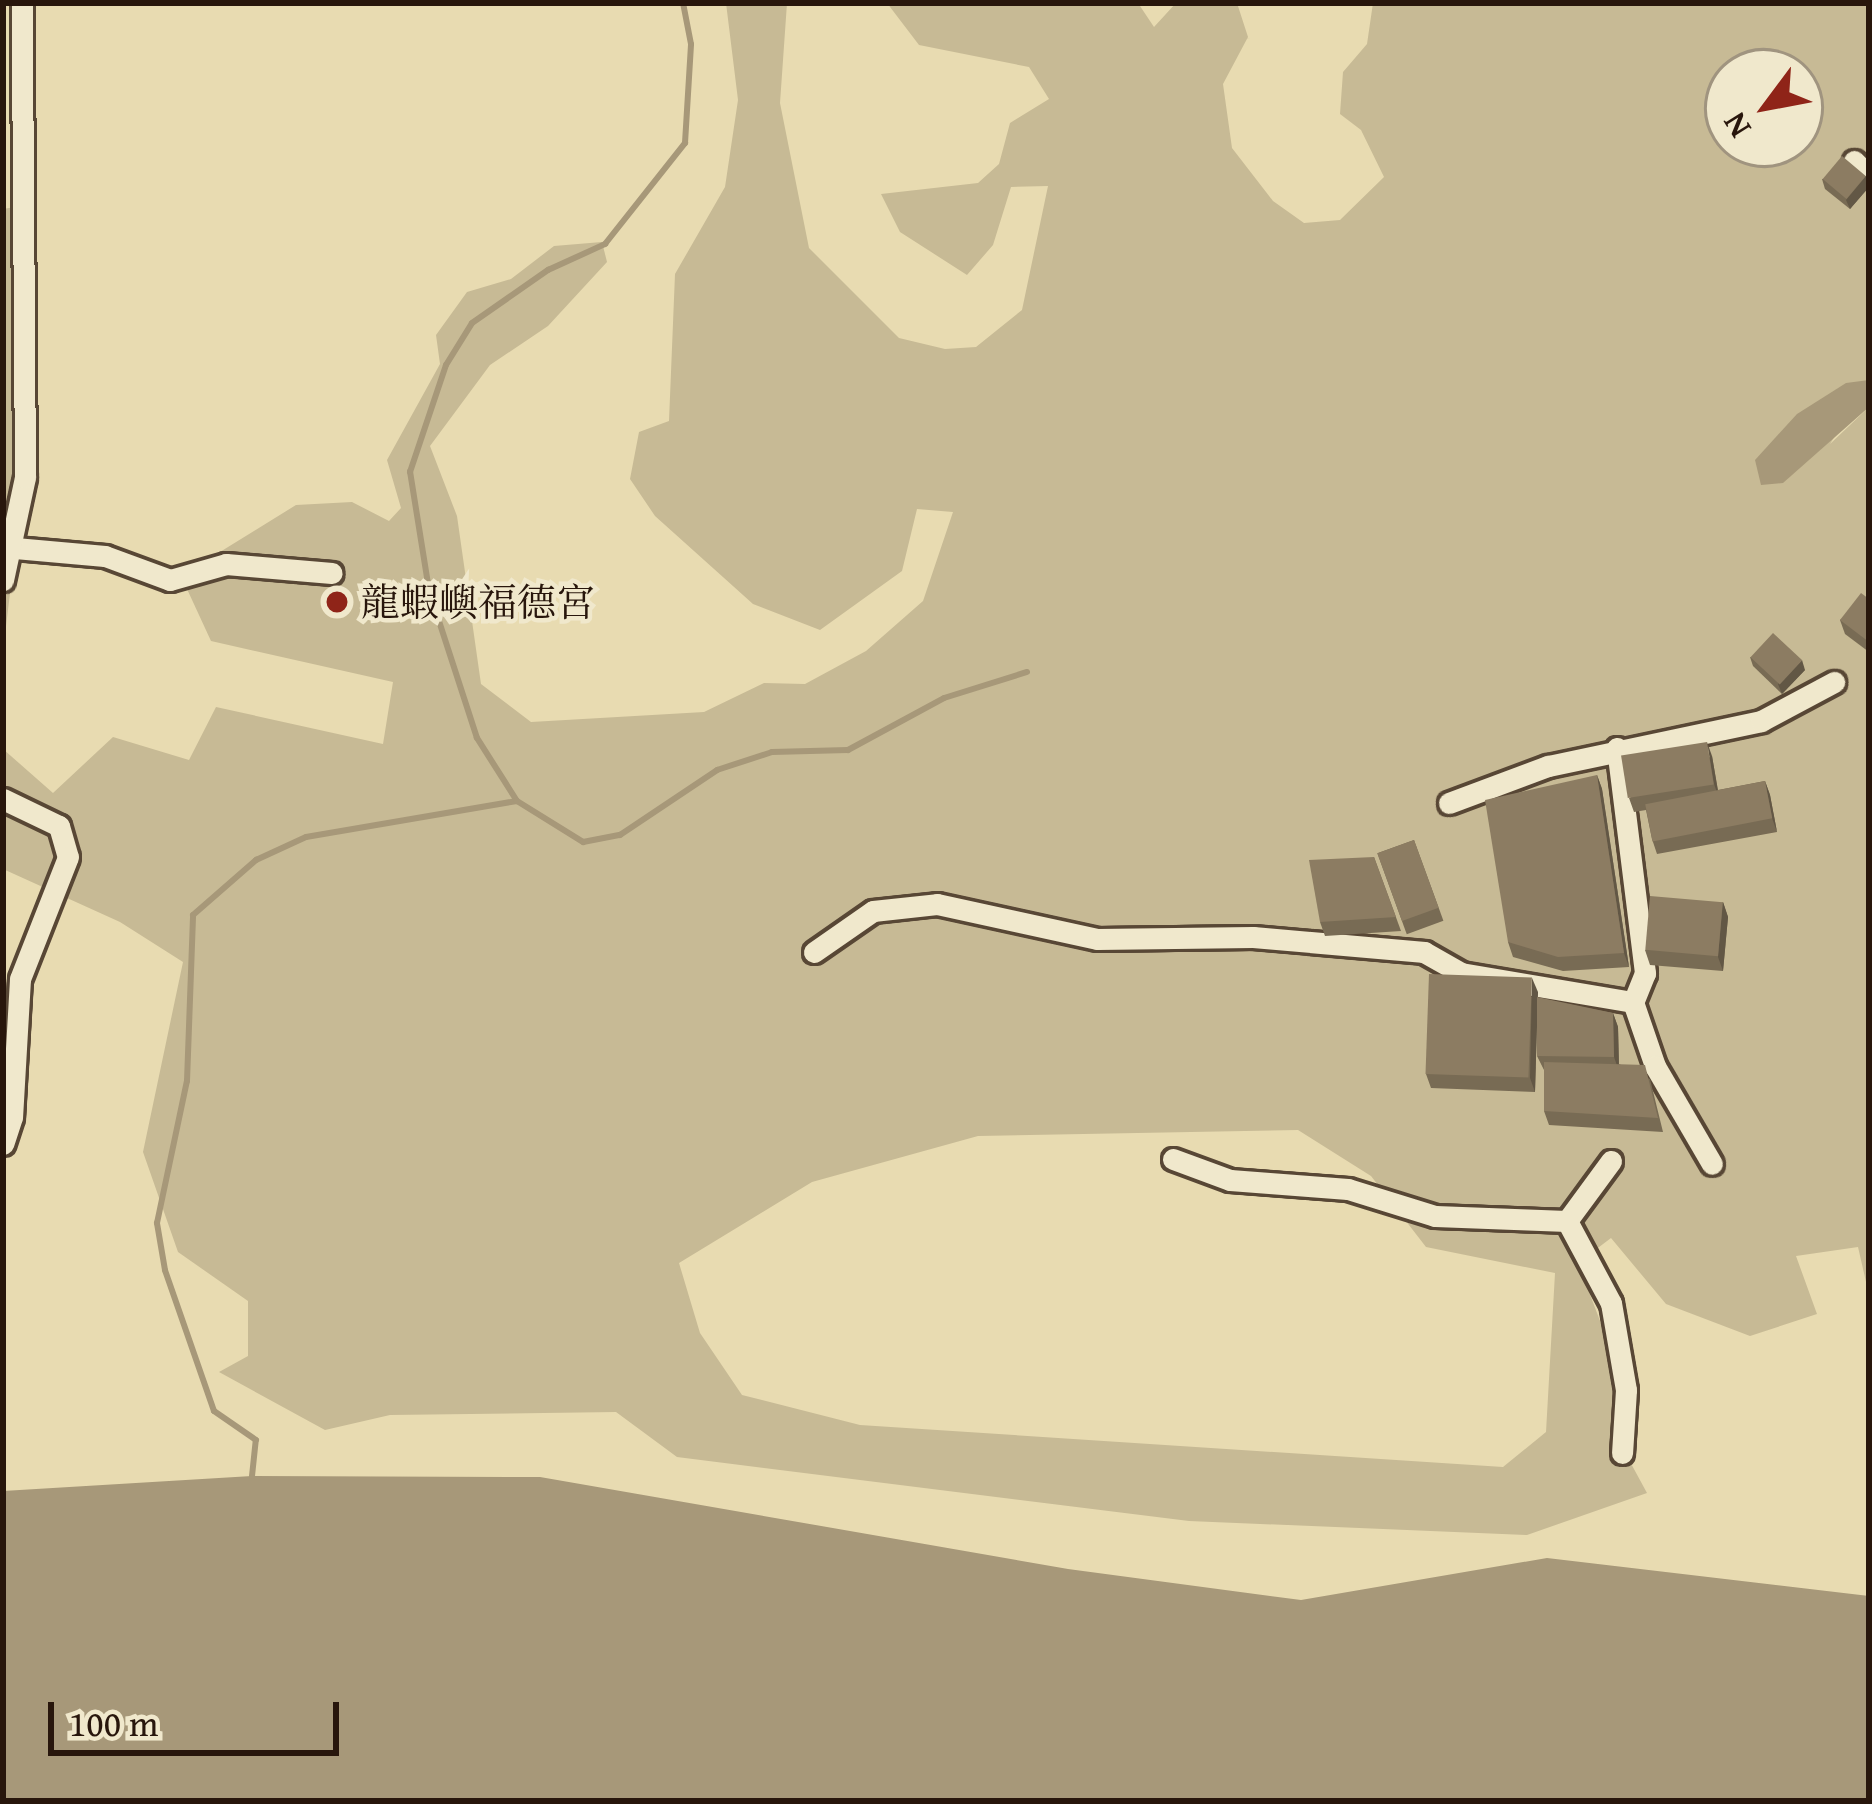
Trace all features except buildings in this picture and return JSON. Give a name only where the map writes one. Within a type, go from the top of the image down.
[{"type":"street","points":[[3,580],[15,548],[26,477],[29,238],[22,3]]},
{"type":"street","points":[[15,548],[105,556],[170,580],[226,564],[332,573]]},
{"type":"street","points":[[1449,802],[1617,748],[1761,721],[1834,682]]},
{"type":"street","points":[[1617,748],[1645,973],[1633,1002],[1655,1066],[1712,1164]]},
{"type":"street","points":[[3,799],[59,826],[68,857],[20,979],[12,1118],[3,1144]]},
{"type":"street","points":[[814,952],[873,911],[937,904],[1097,940],[1253,937],[1424,952],[1461,973],[1633,1002]]},
{"type":"street","points":[[1173,1159],[1230,1180],[1348,1189],[1435,1216],[1567,1221]]},
{"type":"street","points":[[1567,1221],[1611,1161]]},
{"type":"street","points":[[1567,1221],[1611,1303],[1626,1390],[1622,1453]]},
{"type":"shaded area","points":[[726,3],[787,3],[780,103],[809,248],[899,338],[945,349],[976,347],[1022,310],[1048,186],[1011,187],[993,245],[967,275],[900,232],[881,194],[978,183],[999,164],[1010,123],[1049,99],[1029,67],[919,45],[887,3],[1138,3],[1154,27],[1176,3],[1237,3],[1248,37],[1223,84],[1232,148],[1273,201],[1304,223],[1340,220],[1384,177],[1361,130],[1340,114],[1343,72],[1367,44],[1373,3],[1869,3],[1869,381],[1830,444],[1869,407],[1869,1295],[1858,1247],[1796,1256],[1817,1314],[1750,1336],[1666,1304],[1611,1238],[1578,1263],[1605,1334],[1622,1447],[1647,1493],[1527,1535],[1189,1521],[677,1457],[616,1412],[390,1415],[325,1430],[219,1372],[248,1356],[248,1301],[178,1252],[143,1152],[183,962],[120,922],[3,869],[3,749],[53,793],[113,737],[189,760],[216,707],[383,744],[393,682],[211,641],[181,576],[296,505],[352,502],[389,521],[401,508],[387,460],[440,364],[436,335],[467,292],[511,279],[554,246],[602,242],[607,262],[548,326],[490,365],[430,446],[457,516],[481,684],[531,722],[704,712],[764,683],[805,684],[866,651],[923,601],[953,512],[917,509],[902,571],[820,630],[753,604],[655,516],[630,479],[639,432],[669,421],[675,274],[725,187],[738,100]],"holes":[[[1298,1130],[1371,1176],[1426,1247],[1555,1273],[1546,1432],[1503,1467],[860,1425],[742,1395],[700,1333],[679,1263],[812,1182],[978,1136]]]},
{"type":"shaded area","points":[[15,207],[19,519],[3,651],[3,209]]},
{"type":"shaded area","points":[[1869,380],[1869,407],[1783,483],[1761,485],[1755,460],[1797,414],[1846,383]]},
{"type":"shaded area","points":[[252,1476],[540,1477],[1068,1569],[1301,1600],[1547,1558],[1869,1596],[1869,1801],[3,1801],[3,1491]]},
{"type":"waterway","points":[[517,801],[477,738],[429,590],[410,472],[446,365],[472,323],[548,270],[605,244],[685,143],[691,44],[683,3]]},
{"type":"waterway","points":[[252,1476],[256,1440],[214,1411],[165,1270],[157,1223],[187,1081],[193,915],[256,860],[306,837],[517,801],[583,842],[620,835],[717,770],[772,752],[848,750],[944,698],[1027,672]]},
{"type":"place","name":"龍蝦嶼福德宮","points":[[337,602]]}]
